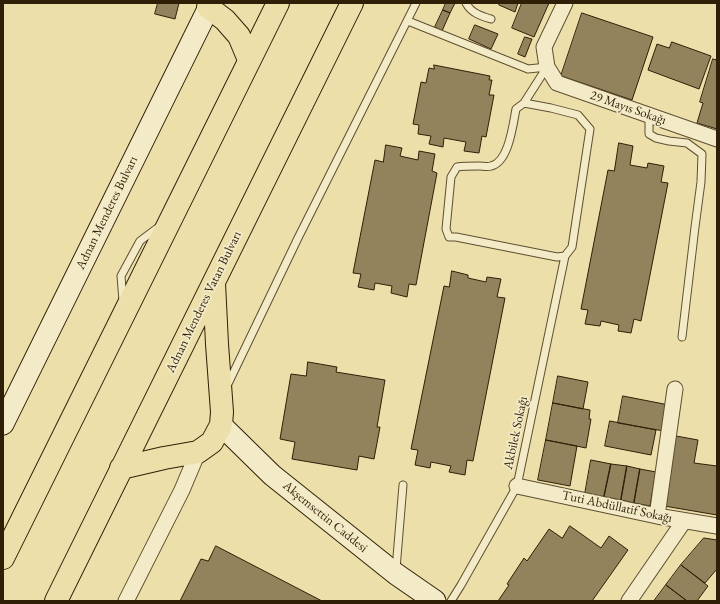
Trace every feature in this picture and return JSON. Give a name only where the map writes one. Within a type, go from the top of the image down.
[{"type":"main road","points":[[3,558],[278,3]]},
{"type":"main road","name":"Adnan Menderes Vatan Bulvarı","points":[[56,601],[352,3]]},
{"type":"main road","points":[[209,5],[225,20],[238,36],[249,60]]},
{"type":"main road","name":"Adnan Menderes Bulvarı","points":[[3,424],[209,5]]},
{"type":"main road","points":[[122,468],[198,452],[212,442],[221,425],[221,399],[214,282]]},
{"type":"main road","name":"Akşemsettin Caddesi","points":[[221,425],[272,475],[396,574],[435,601]]},
{"type":"street","points":[[546,67],[544,47],[565,3]]},
{"type":"street","name":"29 Mayıs Sokağı","points":[[546,67],[557,83],[717,139]]},
{"type":"street","points":[[657,516],[675,389]]},
{"type":"street","points":[[126,601],[182,490],[198,452]]},
{"type":"street","name":"Tuti Abdüllatif Sokağı","points":[[517,486],[657,516],[717,526]]},
{"type":"street","points":[[629,601],[684,521]]},
{"type":"lane","points":[[221,399],[298,238],[416,3]]},
{"type":"lane","points":[[466,3],[468,8],[473,12],[491,20]]},
{"type":"lane","points":[[408,20],[528,69],[546,67]]},
{"type":"lane","points":[[546,67],[524,103],[516,109],[509,143],[497,164],[490,166],[457,166],[451,177],[446,229],[449,237],[456,237],[557,257],[565,256]]},
{"type":"lane","name":"Akbilek Sokağı","points":[[451,601],[517,486],[565,256],[572,247],[590,129],[578,115],[524,103]]},
{"type":"lane","points":[[649,115],[649,134],[656,138],[687,143],[702,154],[702,182],[682,336]]},
{"type":"lane","points":[[396,574],[403,485]]},
{"type":"building","points":[[158,3],[179,3],[175,19],[155,14]]},
{"type":"building","points":[[446,3],[455,3],[450,13],[443,10]]},
{"type":"building","points":[[500,3],[518,3],[515,12],[499,5]]},
{"type":"building","points":[[522,3],[549,3],[534,37],[512,28]]},
{"type":"building","points":[[443,10],[450,13],[442,31],[435,27]]},
{"type":"building","points":[[582,13],[653,37],[632,100],[561,76]]},
{"type":"building","points":[[475,25],[498,34],[491,49],[469,39]]},
{"type":"building","points":[[525,37],[532,39],[525,57],[518,54]]},
{"type":"building","points":[[672,42],[711,56],[699,89],[648,70],[657,44],[669,48]]},
{"type":"building","points":[[713,59],[717,60],[717,129],[697,123],[703,103],[700,102]]},
{"type":"building","points":[[434,65],[490,76],[489,80],[492,80],[489,95],[494,95],[486,137],[482,136],[479,153],[464,151],[466,142],[444,138],[443,147],[429,144],[431,136],[418,134],[419,125],[413,124],[421,82],[426,83],[429,68],[434,69]]},
{"type":"building","points":[[619,143],[633,146],[630,165],[647,168],[648,163],[664,166],[661,182],[668,183],[641,321],[634,319],[631,333],[618,331],[619,325],[601,321],[600,326],[585,324],[588,310],[581,309],[608,170],[614,171]]},
{"type":"building","points":[[386,145],[402,148],[400,156],[418,160],[419,151],[435,154],[432,171],[437,173],[416,285],[409,284],[407,297],[391,293],[392,286],[375,283],[374,290],[358,287],[361,274],[353,273],[375,160],[383,162]]},
{"type":"building","points":[[452,271],[468,275],[468,278],[486,282],[487,277],[501,279],[497,297],[505,298],[473,461],[467,460],[465,475],[449,472],[451,466],[431,462],[430,468],[415,465],[418,450],[411,449],[444,286],[449,287]]},
{"type":"building","points":[[308,362],[337,367],[336,372],[385,380],[377,427],[380,427],[374,459],[359,456],[357,470],[292,459],[295,442],[280,439],[291,374],[306,376]]},
{"type":"building","points":[[558,376],[588,382],[583,409],[553,403]]},
{"type":"building","points":[[623,396],[669,405],[664,431],[618,423]]},
{"type":"building","points":[[553,403],[590,410],[589,419],[591,419],[586,448],[546,440]]},
{"type":"building","points":[[610,421],[656,430],[651,455],[605,446]]},
{"type":"building","points":[[676,436],[698,440],[694,463],[717,466],[717,515],[664,506]]},
{"type":"building","points":[[546,440],[577,446],[570,486],[538,480]]},
{"type":"building","points":[[591,460],[611,464],[604,497],[585,494]]},
{"type":"building","points":[[611,464],[627,466],[621,500],[604,497]]},
{"type":"building","points":[[627,466],[640,469],[634,503],[621,500]]},
{"type":"building","points":[[640,469],[656,472],[650,506],[634,503]]},
{"type":"building","points":[[570,526],[601,548],[609,536],[628,550],[592,601],[498,601],[524,558],[527,561],[549,529],[562,538]]},
{"type":"building","points":[[704,538],[717,540],[717,569],[705,583],[681,565]]},
{"type":"building","points":[[216,546],[322,601],[180,601],[201,559],[208,561]]},
{"type":"building","points":[[681,565],[708,586],[697,601],[687,601],[666,585]]},
{"type":"building","points":[[666,585],[687,601],[654,601]]}]
